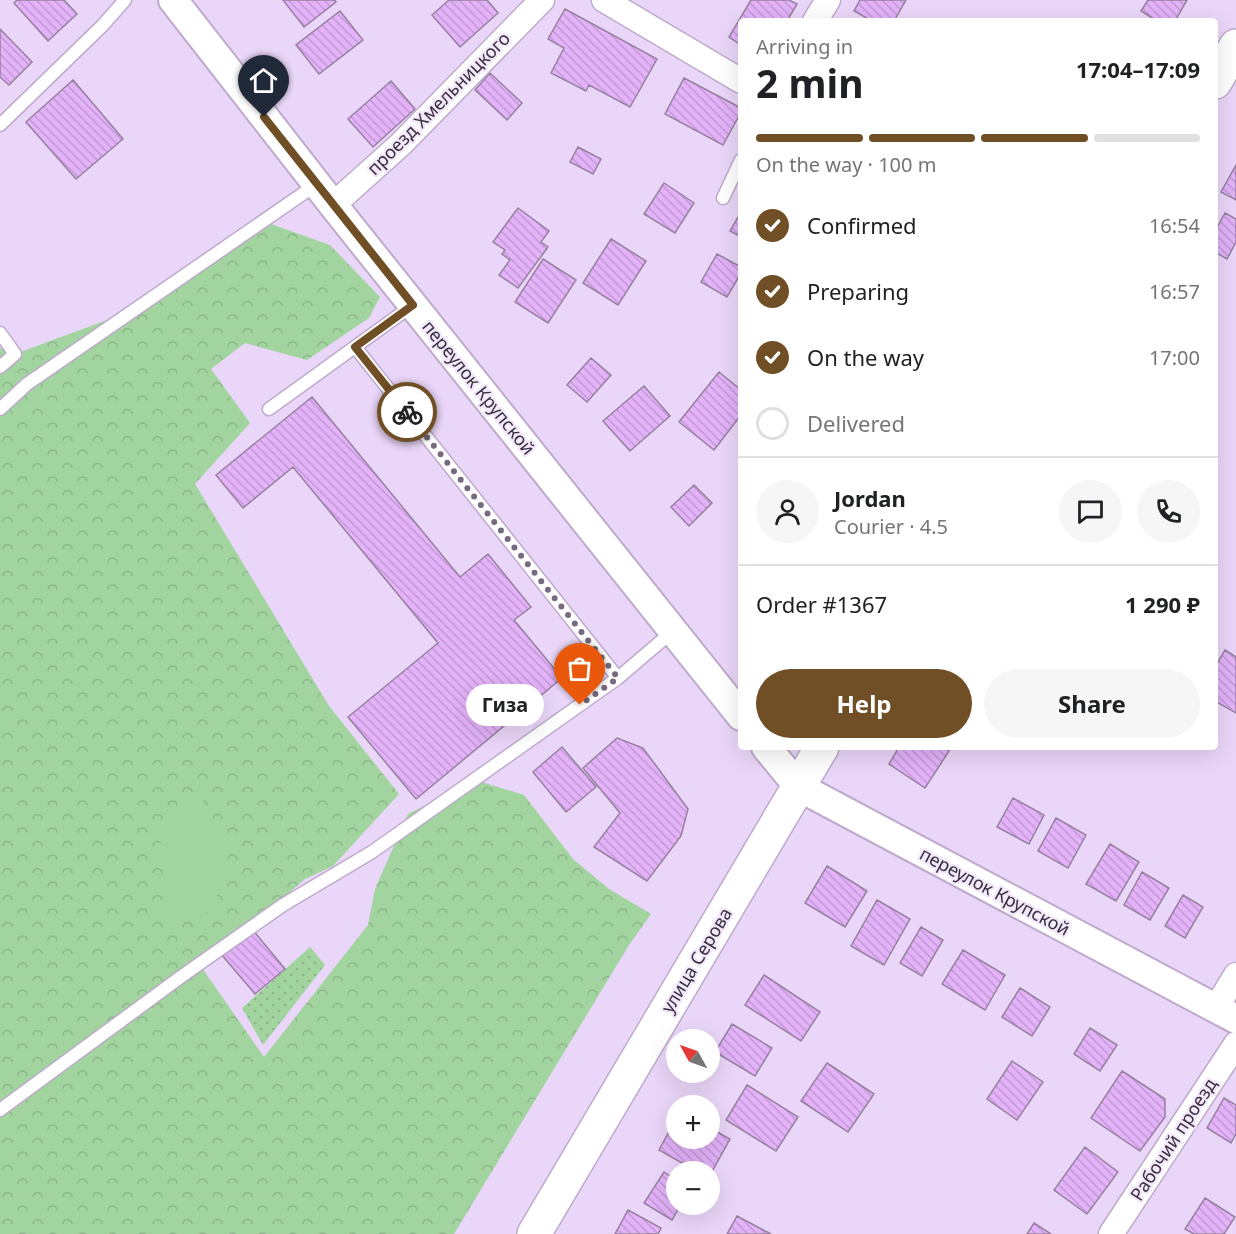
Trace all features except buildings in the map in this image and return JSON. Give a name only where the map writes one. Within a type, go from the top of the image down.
[{"type":"main road","points":[[1218,77],[1236,46]]},
{"type":"main road","name":"улица Серова","points":[[534,1234],[820,750]]},
{"type":"street","name":"переулок Крупской","points":[[173,0],[738,712]]},
{"type":"street","name":"проезд Хмельницкого","points":[[325,194],[401,144],[542,0]]},
{"type":"street","points":[[604,0],[738,79]]},
{"type":"street","points":[[817,18],[828,0]]},
{"type":"street","name":"переулок Крупской","points":[[768,750],[798,787],[1226,1013]]},
{"type":"street","points":[[1226,1013],[1236,975]]},
{"type":"street","name":"Рабочий проезд","points":[[1111,1234],[1236,1044]]},
{"type":"lane","points":[[0,125],[102,26],[125,0]]},
{"type":"lane","points":[[723,198],[738,166]]},
{"type":"lane","points":[[0,409],[27,384],[325,194]]},
{"type":"lane","points":[[269,409],[413,305]]},
{"type":"lane","points":[[0,333],[15,354],[0,368]]},
{"type":"lane","points":[[355,347],[618,678]]},
{"type":"lane","points":[[0,1110],[283,905],[372,852],[618,678],[673,631]]},
{"type":"green space","points":[[268,223],[330,245],[380,297],[369,318],[307,360],[245,343],[211,369],[250,423],[195,484],[329,706],[399,794],[333,866],[305,879],[202,968],[264,1057],[368,925],[375,889],[408,814],[475,780],[524,795],[573,859],[609,889],[651,914],[629,945],[454,1234],[0,1234],[0,348],[15,354],[118,316]]},
{"type":"green space","points":[[200,795],[230,849],[213,912],[167,916],[160,833]]},
{"type":"green space","points":[[310,947],[325,965],[263,1045],[242,1008]]},
{"type":"way so far","points":[[407,412],[618,678],[580,705]]},
{"type":"place","name":"Гиза","points":[[580,705]]},
{"type":"route","points":[[264,117],[413,305],[355,347],[407,412]]}]
